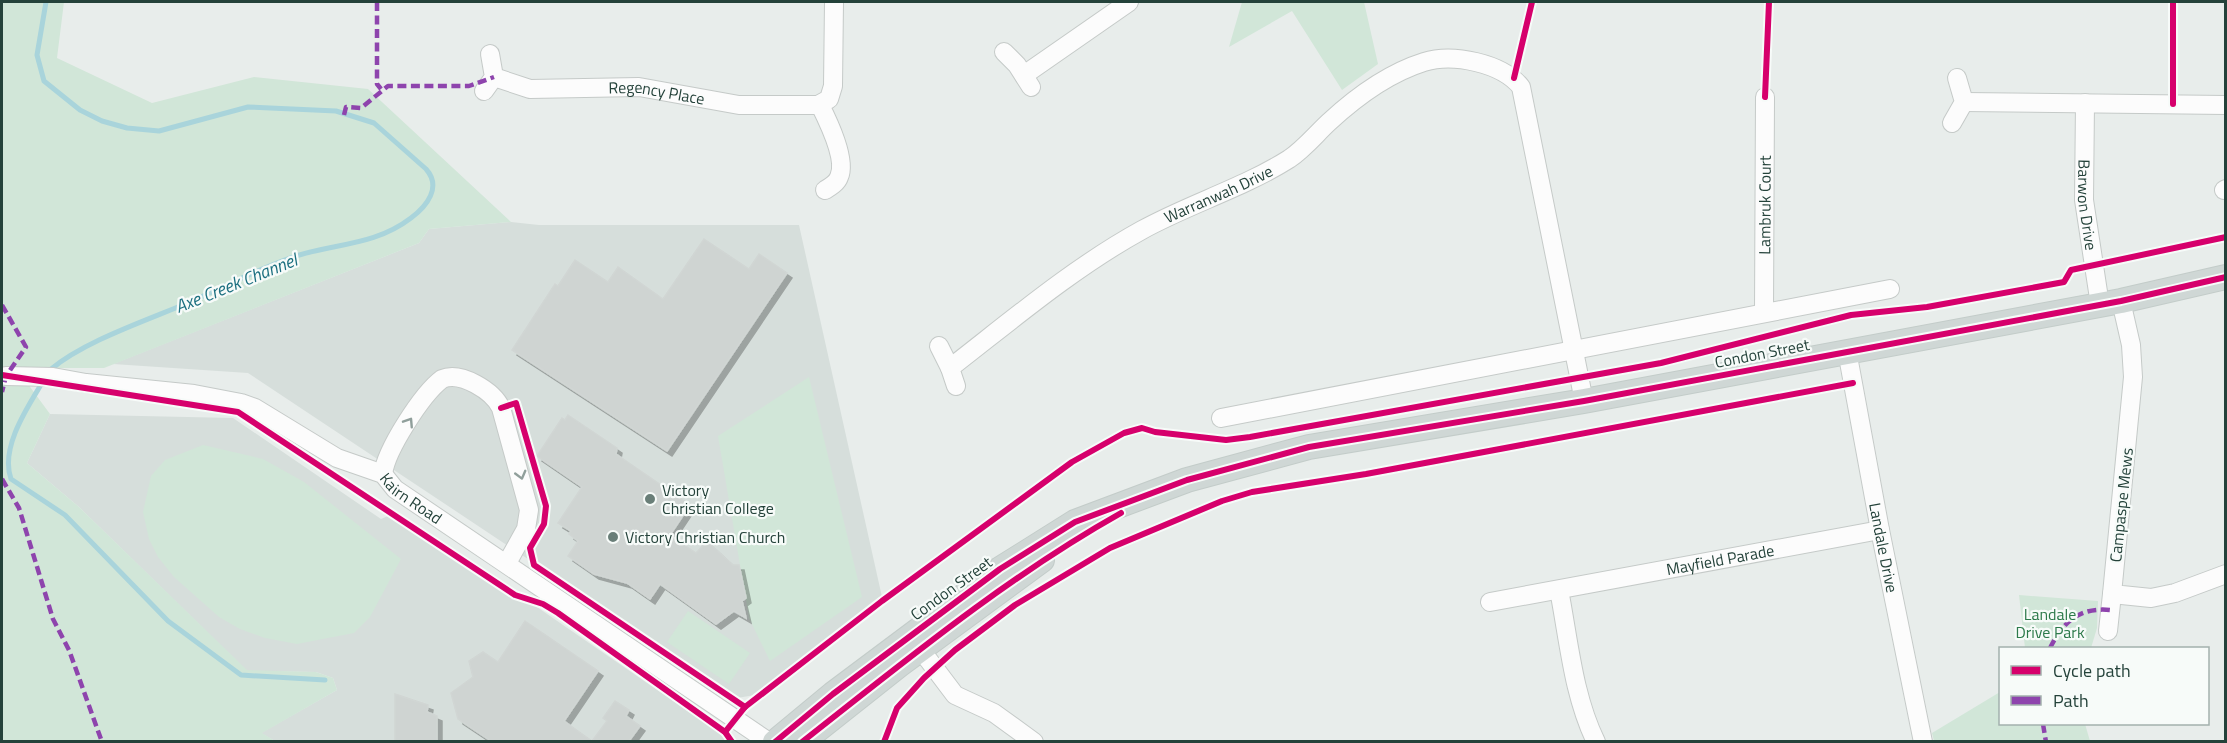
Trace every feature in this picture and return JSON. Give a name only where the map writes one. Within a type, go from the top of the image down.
[{"type":"main road","name":"Condon Street","points":[[775,741],[833,694],[1000,569],[1075,522],[1196,477],[1309,447],[1584,401],[2111,303],[2226,277]]},
{"type":"main road","name":"Condon Street","points":[[802,741],[1057,550],[1163,489]]},
{"type":"street","points":[[825,190],[839,178],[840,164],[832,131],[820,105],[829,99],[833,86],[834,2]]},
{"type":"street","points":[[1004,52],[1027,81],[1129,2]]},
{"type":"street","name":"Regency Place","points":[[490,54],[489,84],[530,89],[639,87],[739,105],[820,105]]},
{"type":"street","name":"Warranwah Drive","points":[[950,368],[1048,291],[1142,230],[1271,170],[1292,157],[1361,95],[1409,67],[1428,61],[1448,59],[1519,72],[1584,401]]},
{"type":"street","points":[[1952,123],[1964,102],[1957,78]]},
{"type":"street","name":"Lambruk Court","points":[[1764,311],[1766,97]]},
{"type":"street","points":[[1964,102],[2226,105]]},
{"type":"street","name":"Barwon Drive","points":[[2085,103],[2085,200],[2111,303]]},
{"type":"street","points":[[1221,417],[1573,351],[1764,311],[1890,289]]},
{"type":"street","name":"Campaspe Mews","points":[[2108,631],[2133,377],[2131,345],[2111,303]]},
{"type":"street","points":[[939,346],[956,386]]},
{"type":"street","name":"Landale Drive","points":[[1847,351],[1880,530],[1923,741]]},
{"type":"street","name":"Kairn Road","points":[[6,376],[53,377],[230,400],[255,408],[337,458],[383,474],[395,489],[770,741]]},
{"type":"street","points":[[383,474],[392,449],[424,401],[442,379],[450,376],[465,380],[491,396],[501,408],[529,510],[526,529],[507,563]]},
{"type":"street","name":"Mayfield Parade","points":[[1490,602],[1880,530]]},
{"type":"street","points":[[2112,594],[2151,598],[2175,593],[2226,574]]},
{"type":"street","points":[[1559,590],[1577,690],[1596,741]]},
{"type":"street","points":[[921,650],[955,695],[994,713],[1034,741]]},
{"type":"shaded area","name":"Victory Christian College","points":[[511,222],[539,225],[799,225],[882,597],[755,695],[737,698],[248,373],[113,364],[419,243],[429,229]]},
{"type":"shaded area","points":[[50,414],[233,418],[381,519],[388,516],[512,597],[534,605],[724,736],[724,741],[275,741],[261,733],[337,690],[333,678],[316,672],[247,671],[79,507],[27,463]]},
{"type":"green space","points":[[2,2],[64,2],[57,58],[152,103],[254,77],[368,89],[511,222],[429,229],[419,243],[104,368],[39,368],[22,376],[50,414],[27,463],[79,507],[247,670],[316,672],[333,678],[337,690],[262,733],[275,741],[2,741]]},
{"type":"green space","points":[[1242,2],[1364,2],[1378,64],[1342,90],[1292,11],[1229,47]]},
{"type":"green space","points":[[809,377],[862,597],[770,661],[749,618],[718,436]]},
{"type":"green space","points":[[203,445],[263,459],[304,482],[401,559],[370,617],[354,633],[297,644],[265,638],[240,629],[219,617],[174,577],[158,557],[149,539],[143,512],[151,476],[165,460]]},
{"type":"green space","name":"Landale Drive Park","points":[[2019,595],[2098,601],[2097,628],[2091,647],[2025,647]]},
{"type":"green space","points":[[688,611],[750,653],[729,684],[667,642]]},
{"type":"green space","points":[[1999,693],[1999,725],[2085,725],[2090,741],[1934,741],[1932,733]]},
{"type":"building","points":[[704,239],[749,269],[759,254],[787,273],[667,451],[512,350],[555,284],[558,286],[575,260],[608,282],[618,267],[663,299]]},
{"type":"building","points":[[568,415],[617,448],[616,454],[690,505],[670,535],[696,553],[707,541],[733,565],[739,565],[746,598],[742,601],[746,618],[734,611],[716,624],[660,584],[650,599],[627,583],[594,574],[568,556],[578,541],[569,534],[571,531],[558,523],[582,487],[537,456],[562,418],[565,420]]},
{"type":"building","points":[[525,621],[598,671],[564,721],[592,741],[491,741],[458,719],[451,693],[473,677],[469,661],[483,652],[498,662]]},
{"type":"building","points":[[395,694],[428,705],[427,712],[437,716],[437,741],[395,741]]},
{"type":"building","points":[[615,701],[629,710],[626,716],[640,726],[629,741],[592,741],[607,721],[603,718]]},
{"type":"waterway","name":"Axe Creek Channel","points":[[46,2],[37,55],[44,81],[80,110],[102,121],[127,128],[159,131],[248,107],[336,111],[374,123],[426,169],[433,183],[433,189],[427,202],[411,218],[397,227],[367,239],[306,253],[265,268],[98,340],[64,359],[50,370]]},
{"type":"waterway","name":"Axe Creek Channel","points":[[42,383],[23,416],[12,442],[9,454],[11,479],[65,515],[168,621],[241,675],[325,680]]},
{"type":"marked path","points":[[377,2],[377,84],[381,89]]},
{"type":"marked path","points":[[344,115],[346,107],[361,108],[388,86],[469,86],[494,77]]},
{"type":"marked path","points":[[2,305],[26,347],[6,376],[2,392]]},
{"type":"marked path","points":[[2,479],[19,508],[53,619],[69,650],[102,742]]},
{"type":"marked path","points":[[2051,647],[2060,631],[2073,618],[2089,611],[2110,610]]},
{"type":"marked path","points":[[2043,725],[2046,742]]},
{"type":"cycle path","points":[[1514,78],[1532,2]]},
{"type":"cycle path","points":[[1765,97],[1769,2]]},
{"type":"cycle path","points":[[2173,2],[2173,104]]},
{"type":"cycle path","points":[[725,732],[745,707],[882,601],[1072,462],[1124,433],[1142,428],[1155,432],[1226,440],[1250,437],[1661,363],[1851,315],[1927,307],[2064,282],[2071,270],[2226,237]]},
{"type":"cycle path","points":[[775,742],[833,694],[1000,569],[1075,522],[1187,480],[1309,447],[1584,401],[2121,301],[2226,277]]},
{"type":"cycle path","points":[[2,375],[238,412],[515,595],[543,604],[558,613],[725,732],[732,742]]},
{"type":"cycle path","points":[[884,742],[897,708],[924,678],[955,650],[1015,605],[1110,548],[1222,501],[1252,492],[1366,474],[1853,383]]},
{"type":"cycle path","points":[[501,408],[516,403],[546,506],[544,524],[530,548],[534,565],[745,707]]},
{"type":"cycle path","points":[[802,742],[997,592],[1121,513]]},
{"type":"place","name":"Victory Christian College","points":[[650,499]]},
{"type":"place","name":"Victory Christian Church","points":[[613,537]]}]
